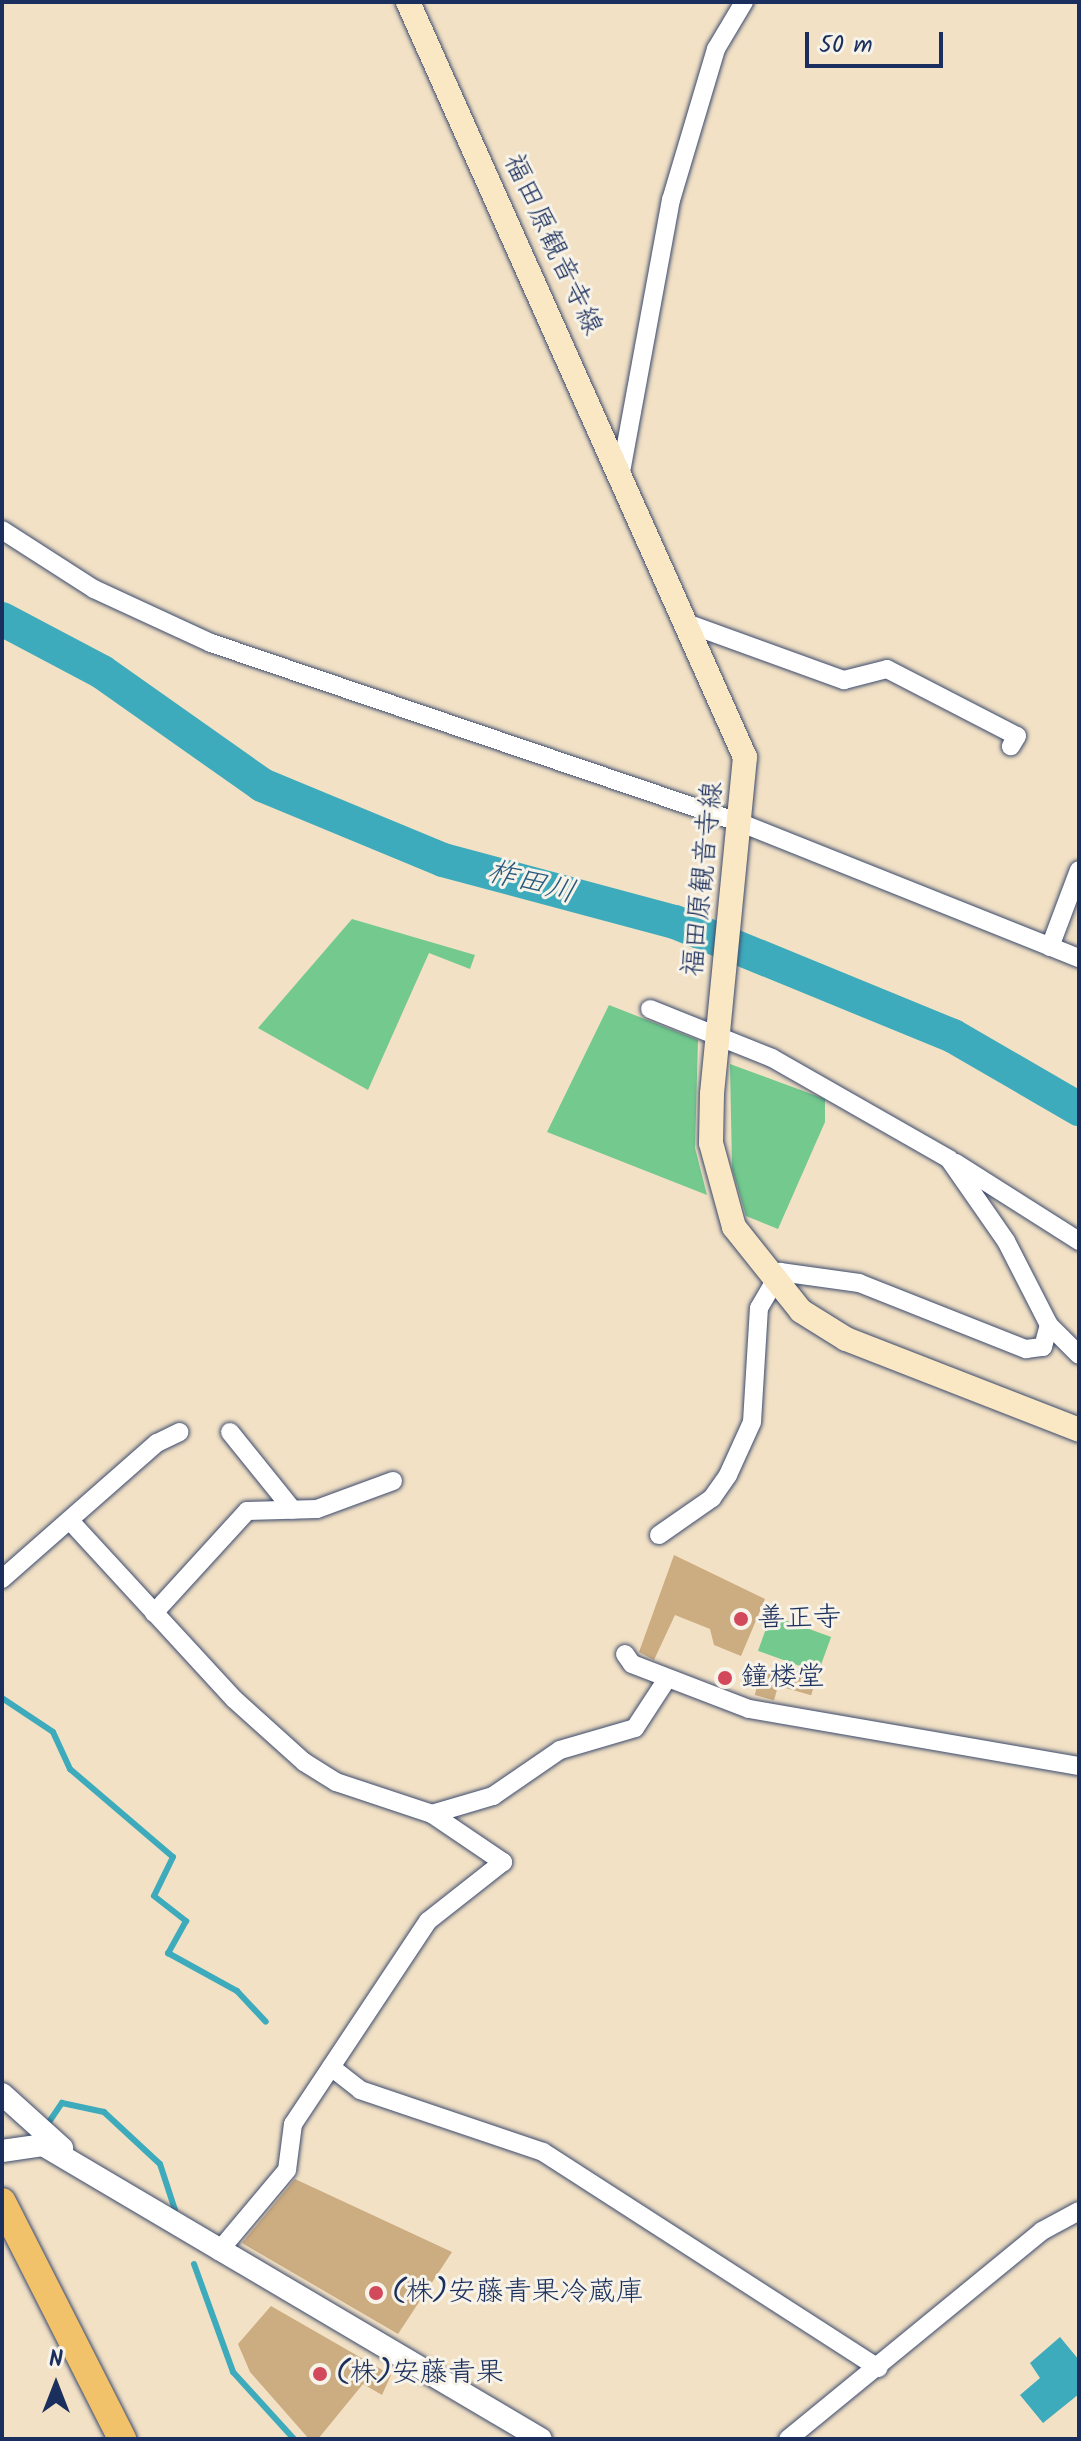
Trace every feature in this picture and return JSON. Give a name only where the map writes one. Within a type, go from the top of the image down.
[{"type":"main road","name":"福田原観音寺線","points":[[408,2],[689,624],[745,757],[741,823],[716,1038],[711,1143],[719,1183],[734,1227],[770,1279],[801,1311],[846,1339],[1079,1430]]},
{"type":"main road","points":[[2,2202],[122,2439]]},
{"type":"street","points":[[621,472],[671,200],[716,49],[744,2]]},
{"type":"street","points":[[2,530],[94,589],[211,643],[741,823],[1079,958]]},
{"type":"street","points":[[689,624],[844,680],[887,669],[1017,736],[1011,746]]},
{"type":"street","points":[[1050,947],[1079,870]]},
{"type":"street","points":[[650,1009],[845,1096],[1079,1241]]},
{"type":"street","points":[[949,1159],[1006,1241],[1049,1325],[1079,1355]]},
{"type":"street","points":[[659,1535],[712,1498],[752,1422],[752,1341],[770,1279],[780,1272],[859,1283],[1026,1349],[1043,1347],[1049,1325]]},
{"type":"street","points":[[2,1579],[73,1524],[157,1443],[180,1432]]},
{"type":"street","points":[[230,1432],[293,1510]]},
{"type":"street","points":[[154,1613],[247,1511],[317,1509],[393,1481]]},
{"type":"street","points":[[73,1524],[154,1613],[304,1762],[336,1782],[432,1814],[503,1862],[428,1921],[293,2124],[287,2170],[219,2251]]},
{"type":"street","points":[[625,1654],[667,1679],[749,1709],[1079,1766]]},
{"type":"street","points":[[432,1814],[493,1796],[560,1750],[635,1728],[667,1679]]},
{"type":"street","points":[[331,2067],[360,2090],[543,2152],[878,2368]]},
{"type":"street","points":[[2,2094],[93,2176]]},
{"type":"street","points":[[2,2151],[43,2145],[541,2439]]},
{"type":"street","points":[[788,2439],[1042,2231],[1079,2211]]},
{"type":"green space","points":[[352,919],[475,955],[470,969],[429,953],[368,1090],[258,1028]]},
{"type":"green space","points":[[609,1005],[698,1040],[695,1148],[707,1195],[547,1132]]},
{"type":"green space","points":[[730,1064],[825,1099],[825,1122],[778,1229],[746,1216],[732,1168]]},
{"type":"green space","points":[[771,1615],[831,1637],[818,1673],[758,1651]]},
{"type":"water","points":[[1060,2337],[1079,2360],[1079,2394],[1043,2423],[1020,2395],[1040,2378],[1030,2363]]},
{"type":"building","points":[[674,1555],[765,1599],[741,1656],[714,1645],[710,1629],[675,1615],[654,1660],[639,1652]]},
{"type":"building","points":[[785,1667],[817,1676],[811,1695],[779,1686]]},
{"type":"building","points":[[762,1668],[781,1673],[774,1700],[755,1695]]},
{"type":"building","name":"(株)安藤青果冷蔵庫","points":[[295,2179],[452,2252],[398,2334],[242,2243]]},
{"type":"building","name":"(株)安藤青果","points":[[271,2306],[391,2375],[382,2395],[363,2384],[318,2439],[309,2439],[250,2372],[238,2344]]},
{"type":"waterway","name":"柞田川","points":[[2,619],[102,672],[262,785],[443,860],[675,922],[953,1036],[1079,1109]]},
{"type":"waterway","points":[[2,1698],[53,1732],[70,1769],[173,1857],[154,1896],[186,1921],[168,1953],[237,1991],[266,2022]]},
{"type":"waterway","points":[[47,2125],[62,2103],[104,2112],[160,2164],[175,2210]]},
{"type":"waterway","points":[[194,2264],[233,2372],[294,2439]]},
{"type":"place","name":"善正寺","points":[[741,1619]]},
{"type":"place","name":"鐘楼堂","points":[[725,1678]]},
{"type":"place","name":"(株)安藤青果冷蔵庫","points":[[376,2293]]},
{"type":"place","name":"(株)安藤青果","points":[[320,2374]]}]
